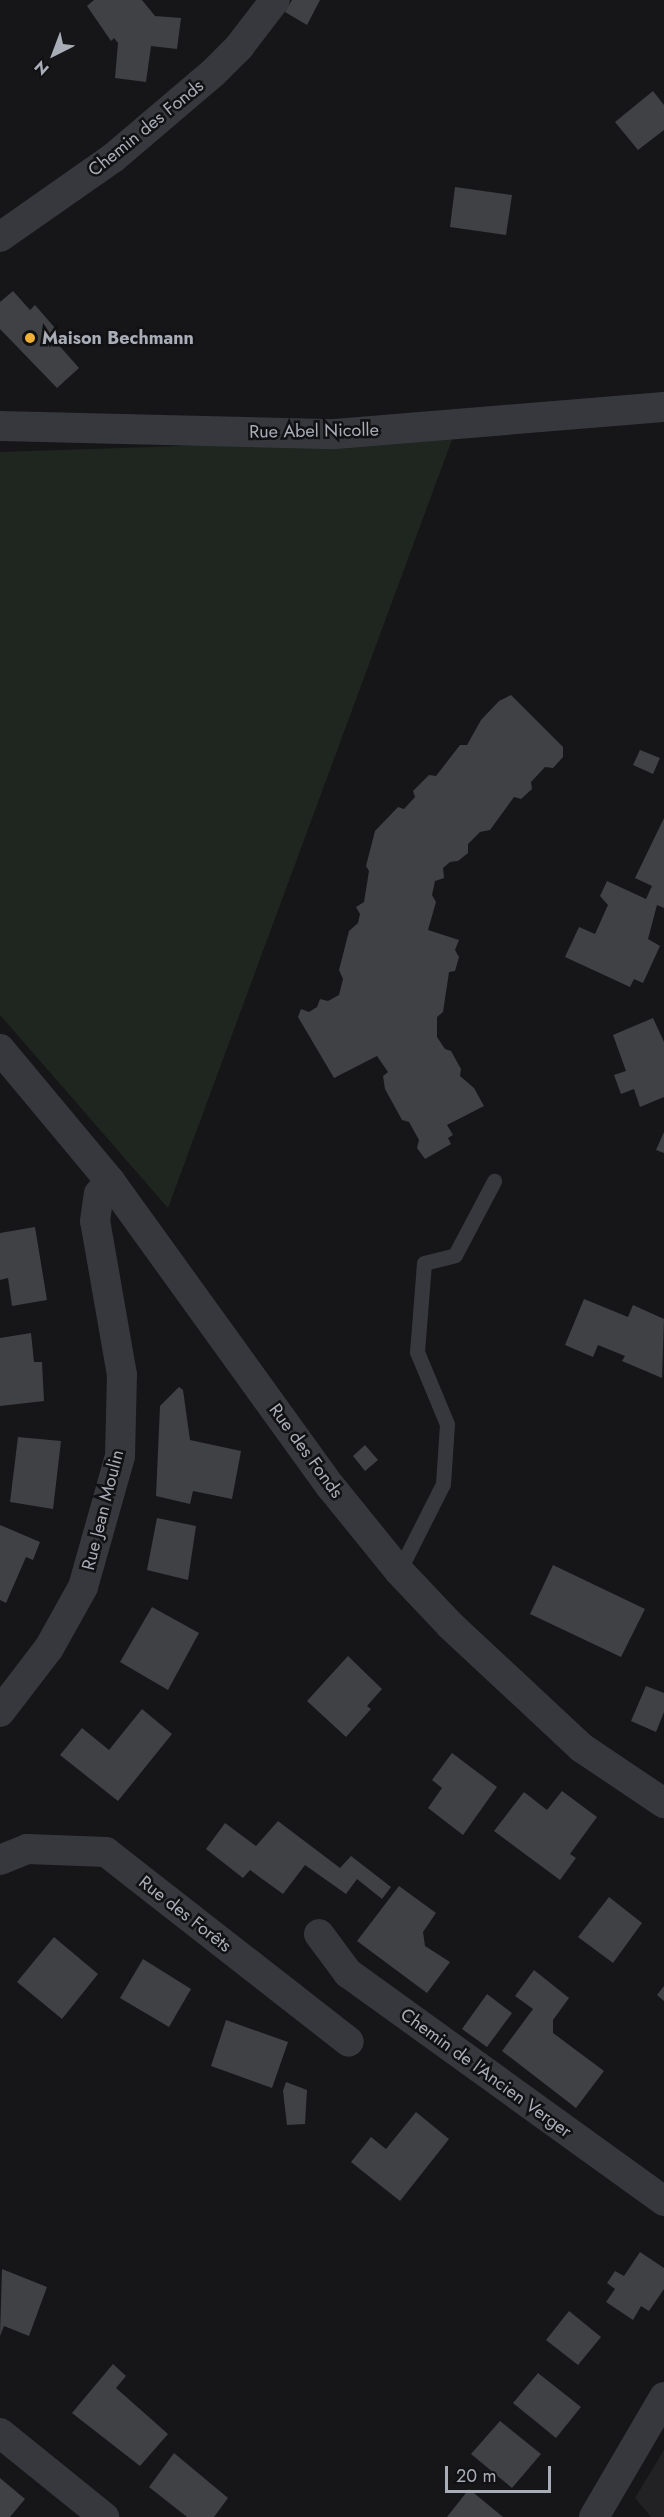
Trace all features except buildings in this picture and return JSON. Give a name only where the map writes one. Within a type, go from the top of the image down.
[{"type":"street","name":"Chemin des Fonds","points":[[0,237],[113,158],[213,73],[239,47],[275,0]]},
{"type":"street","name":"Rue Abel Nicolle","points":[[0,426],[334,434],[664,406]]},
{"type":"street","name":"Rue des Fonds","points":[[0,1049],[110,1181],[324,1477],[399,1571],[450,1625],[582,1748],[664,1803]]},
{"type":"street","name":"Rue Jean Moulin","points":[[0,1712],[49,1648],[83,1587],[120,1456],[122,1375],[95,1221],[99,1194],[110,1181]]},
{"type":"street","name":"Rue des Forêts","points":[[0,1860],[27,1849],[106,1852],[349,2042]]},
{"type":"street","name":"Chemin de l'Ancien Verger","points":[[319,1934],[348,1973],[664,2201]]},
{"type":"street","points":[[594,2517],[661,2408]]},
{"type":"street","points":[[0,2433],[104,2517]]},
{"type":"lane","points":[[399,1571],[442,1484],[447,1424],[417,1352],[424,1263],[455,1255],[494,1181]]},
{"type":"shaded area","points":[[453,437],[168,1208],[0,1015],[0,452]]},
{"type":"shaded area","points":[[664,2450],[664,2517],[651,2517],[635,2498]]},
{"type":"place","name":"Maison Bechmann","points":[[30,338]]}]
